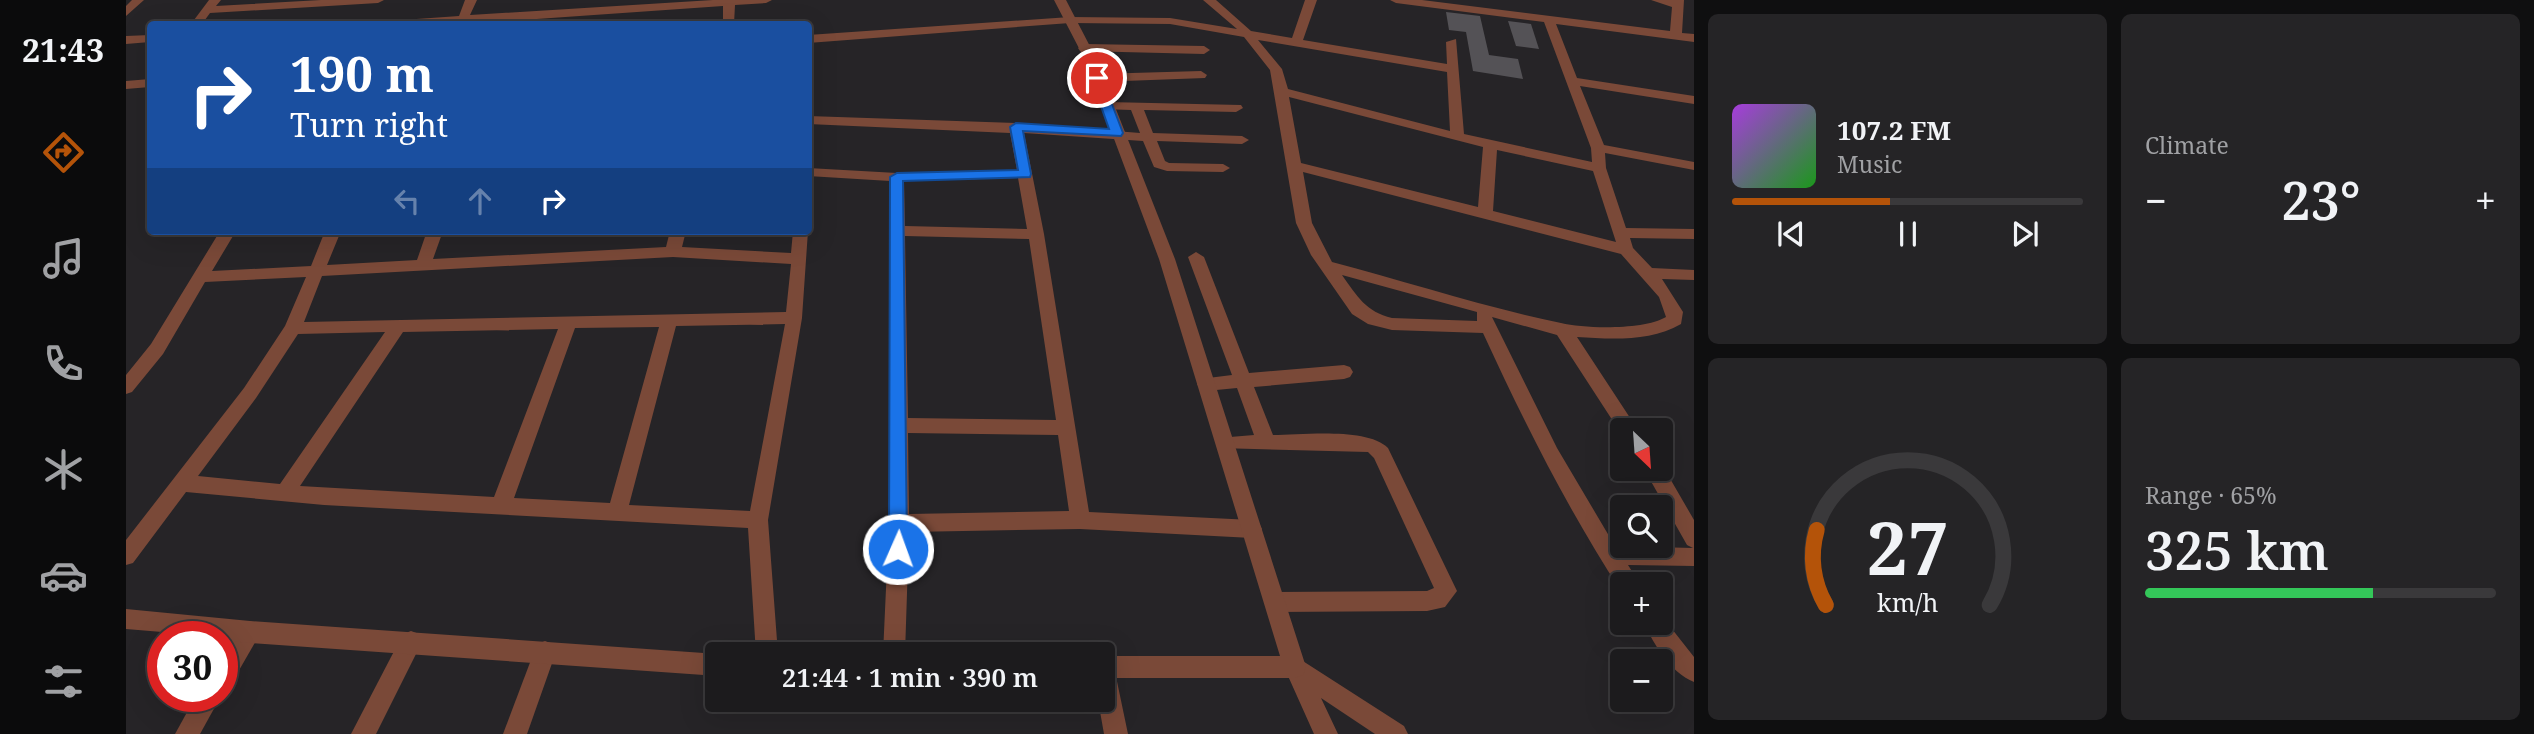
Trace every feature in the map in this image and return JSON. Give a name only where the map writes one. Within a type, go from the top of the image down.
[{"type":"street","points":[[126,13],[138,0]]},
{"type":"street","points":[[198,21],[211,5],[378,0]]},
{"type":"street","points":[[377,21],[388,0]]},
{"type":"street","points":[[462,21],[471,0]]},
{"type":"street","points":[[529,16],[535,0]]},
{"type":"street","points":[[473,21],[765,0]]},
{"type":"street","points":[[1060,0],[1097,78],[1167,258],[1295,667],[1326,734]]},
{"type":"street","points":[[1209,0],[1251,37],[1276,69],[1304,223],[1327,266],[1358,310],[1374,320],[1392,324],[1488,327]]},
{"type":"street","points":[[1296,43],[1311,0]]},
{"type":"street","points":[[1396,0],[1694,38]]},
{"type":"street","points":[[1657,0],[1677,2],[1676,36]]},
{"type":"street","points":[[729,2],[729,21]]},
{"type":"street","points":[[812,39],[1070,20],[1170,21],[1251,37],[1452,69]]},
{"type":"street","points":[[1327,266],[1563,330],[1611,333],[1652,329],[1671,324],[1675,320],[1676,314],[1648,273],[1626,250],[1599,168],[1598,148],[1549,20]]},
{"type":"street","points":[[126,40],[147,39]]},
{"type":"street","points":[[1452,42],[1457,137]]},
{"type":"street","points":[[1084,48],[1203,50]]},
{"type":"street","points":[[1097,78],[1201,75]]},
{"type":"street","points":[[1574,81],[1694,100]]},
{"type":"street","points":[[126,85],[147,83]]},
{"type":"street","points":[[1282,91],[1457,137],[1599,168]]},
{"type":"street","points":[[1107,106],[1236,108]]},
{"type":"street","points":[[1136,107],[1156,162],[1162,166],[1223,168]]},
{"type":"street","points":[[812,120],[1016,127],[1147,137],[1242,140]]},
{"type":"street","points":[[1016,127],[1080,520]]},
{"type":"street","points":[[1485,214],[1490,145]]},
{"type":"street","points":[[1598,148],[1694,166]]},
{"type":"street","points":[[1293,164],[1626,250]]},
{"type":"street","points":[[812,172],[897,177],[1025,174]]},
{"type":"street","points":[[894,642],[899,523],[897,177]]},
{"type":"street","points":[[897,231],[1035,234]]},
{"type":"street","points":[[1620,233],[1694,234]]},
{"type":"street","points":[[126,387],[157,349],[226,235]]},
{"type":"street","points":[[126,556],[250,393],[293,328],[331,235]]},
{"type":"street","points":[[423,265],[434,235]]},
{"type":"street","points":[[673,252],[677,235]]},
{"type":"street","points":[[766,642],[758,520],[794,318],[801,235]]},
{"type":"street","points":[[201,276],[673,252],[798,259]]},
{"type":"street","points":[[1196,257],[1267,444]]},
{"type":"street","points":[[1648,273],[1694,275]]},
{"type":"street","points":[[1478,307],[1543,439],[1620,572]]},
{"type":"street","points":[[293,328],[794,318]]},
{"type":"street","points":[[617,513],[669,320]]},
{"type":"street","points":[[500,506],[569,322]]},
{"type":"street","points":[[285,493],[398,326]]},
{"type":"street","points":[[1563,330],[1621,418]]},
{"type":"street","points":[[1206,384],[1344,372]]},
{"type":"street","points":[[898,425],[1066,428]]},
{"type":"street","points":[[1225,443],[1361,443],[1378,449],[1445,584],[1446,592],[1437,600],[1427,601],[1275,602]]},
{"type":"street","points":[[1661,481],[1694,539]]},
{"type":"street","points":[[182,483],[285,493],[758,520]]},
{"type":"street","points":[[899,523],[1080,520],[1252,530]]},
{"type":"street","points":[[1608,555],[1694,557]]},
{"type":"street","points":[[126,619],[250,632],[705,664]]},
{"type":"street","points":[[238,652],[250,632]]},
{"type":"street","points":[[1663,635],[1682,662],[1694,671]]},
{"type":"street","points":[[363,734],[411,642]]},
{"type":"street","points":[[515,734],[545,652]]},
{"type":"street","points":[[1115,667],[1295,667],[1396,734]]},
{"type":"street","points":[[187,734],[200,712]]},
{"type":"street","points":[[1112,712],[1116,734]]},
{"type":"building","points":[[1446,12],[1480,16],[1489,55],[1518,59],[1523,79],[1473,71],[1466,32],[1449,30]]},
{"type":"building","points":[[1508,21],[1531,24],[1539,49],[1516,46]]},
{"type":"route","points":[[898,549],[897,177],[1025,174],[1016,127],[1116,133],[1097,78]]}]
